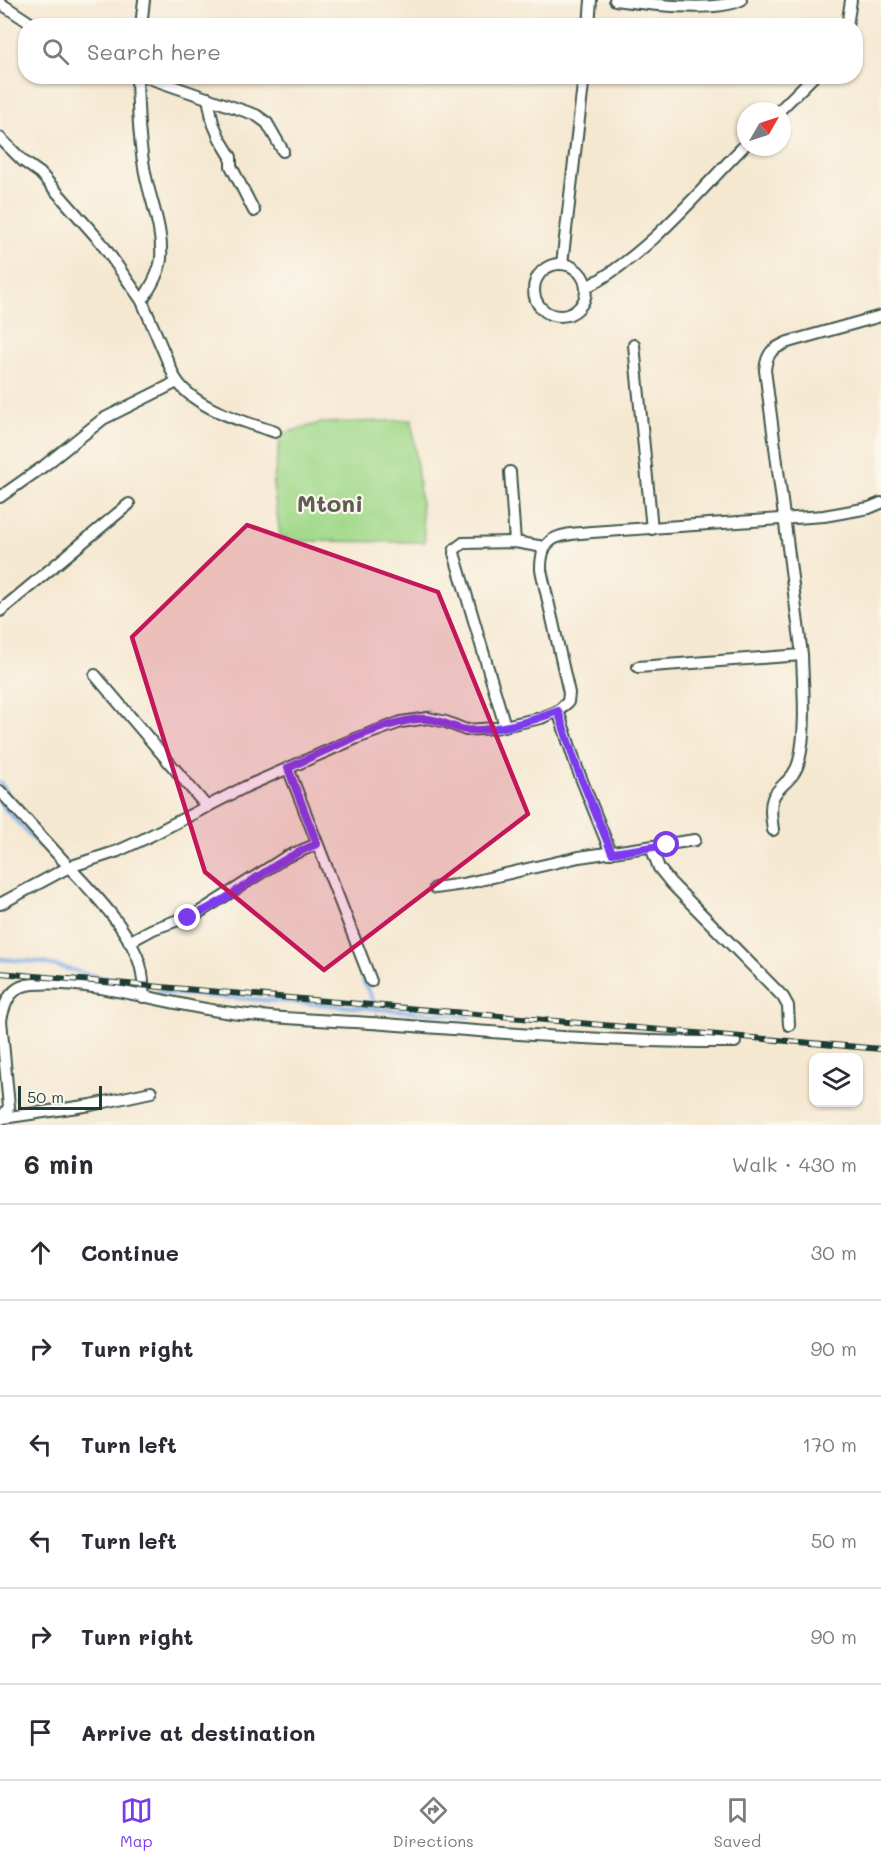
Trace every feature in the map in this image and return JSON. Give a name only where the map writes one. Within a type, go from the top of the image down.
[{"type":"street","points":[[142,18],[144,0]]},
{"type":"street","points":[[590,18],[591,0]]},
{"type":"street","points":[[615,0],[657,6],[717,5],[741,0]]},
{"type":"street","points":[[848,18],[851,0]]},
{"type":"street","points":[[0,3],[23,18]]},
{"type":"street","points":[[138,84],[142,150],[147,182],[156,211],[161,257],[156,276],[142,301]]},
{"type":"street","points":[[167,84],[256,115],[267,123],[283,150]]},
{"type":"street","points":[[562,264],[583,84]]},
{"type":"street","points":[[788,102],[806,84]]},
{"type":"street","points":[[208,98],[213,123],[231,157],[231,166],[255,212]]},
{"type":"street","points":[[0,138],[23,161],[40,173],[69,203],[100,241],[142,301],[177,382],[196,398],[227,416],[275,432]]},
{"type":"street","points":[[587,287],[612,273],[633,256],[737,153]]},
{"type":"street","points":[[562,264],[574,267],[582,276],[587,287],[582,306],[575,313],[566,316],[546,313],[539,306],[534,287],[537,277],[544,270],[552,265],[562,264]]},
{"type":"street","points":[[773,830],[771,806],[773,800],[795,772],[802,750],[802,655],[765,370],[766,359],[776,347],[788,342],[881,316]]},
{"type":"street","points":[[634,345],[652,529]]},
{"type":"street","points":[[0,497],[44,466],[103,419],[177,382]]},
{"type":"street","points":[[510,472],[514,542]]},
{"type":"street","points":[[0,904],[69,867],[118,851],[288,768],[401,722],[428,718],[466,730],[505,726],[558,711],[568,702],[569,693],[541,570],[543,547],[556,537],[785,519],[846,512],[881,503]]},
{"type":"street","points":[[0,611],[129,504]]},
{"type":"street","points":[[505,726],[454,553],[455,549],[463,543],[514,542],[543,547]]},
{"type":"street","points":[[638,667],[802,655]]},
{"type":"street","points":[[96,675],[207,807]]},
{"type":"street","points":[[558,711],[580,776],[612,853]]},
{"type":"street","points":[[288,768],[371,981]]},
{"type":"street","points":[[0,791],[111,914],[137,955],[142,972],[143,997]]},
{"type":"street","points":[[435,888],[463,884],[579,857],[695,840]]},
{"type":"street","points":[[129,942],[162,925],[198,913],[286,857],[317,844]]},
{"type":"street","points":[[651,847],[659,868],[670,883],[783,997],[788,1006],[789,1025]]},
{"type":"street","points":[[1,1119],[9,1107],[9,1090],[1,1020],[8,997],[21,986],[34,984],[69,985],[232,1013],[326,1021],[657,1041],[735,1042]]},
{"type":"street","points":[[1,1119],[91,1105],[151,1092]]},
{"type":"highlighted area","points":[[247,525],[438,592],[528,814],[324,970],[205,872],[132,637]]},
{"type":"green space","points":[[412,420],[425,542],[292,541],[280,535],[273,485],[281,434],[320,423]]},
{"type":"waterway","points":[[418,714],[429,712]]},
{"type":"waterway","points":[[285,770],[283,764],[334,742]]},
{"type":"waterway","points":[[0,782],[6,791]]},
{"type":"waterway","points":[[0,803],[39,845]]},
{"type":"waterway","points":[[0,959],[40,962],[140,987]]},
{"type":"waterway","points":[[361,967],[363,981],[378,1010]]},
{"type":"waterway","points":[[158,992],[469,1017]]},
{"type":"railway","points":[[0,973],[881,1049]]},
{"type":"district","name":"Mtoni","points":[[330,504]]},
{"type":"route","points":[[188,918],[231,894],[286,857],[317,844],[288,768],[357,738],[416,719],[436,719],[459,728],[474,730],[495,728],[558,711],[577,768],[612,853],[667,845]]}]
